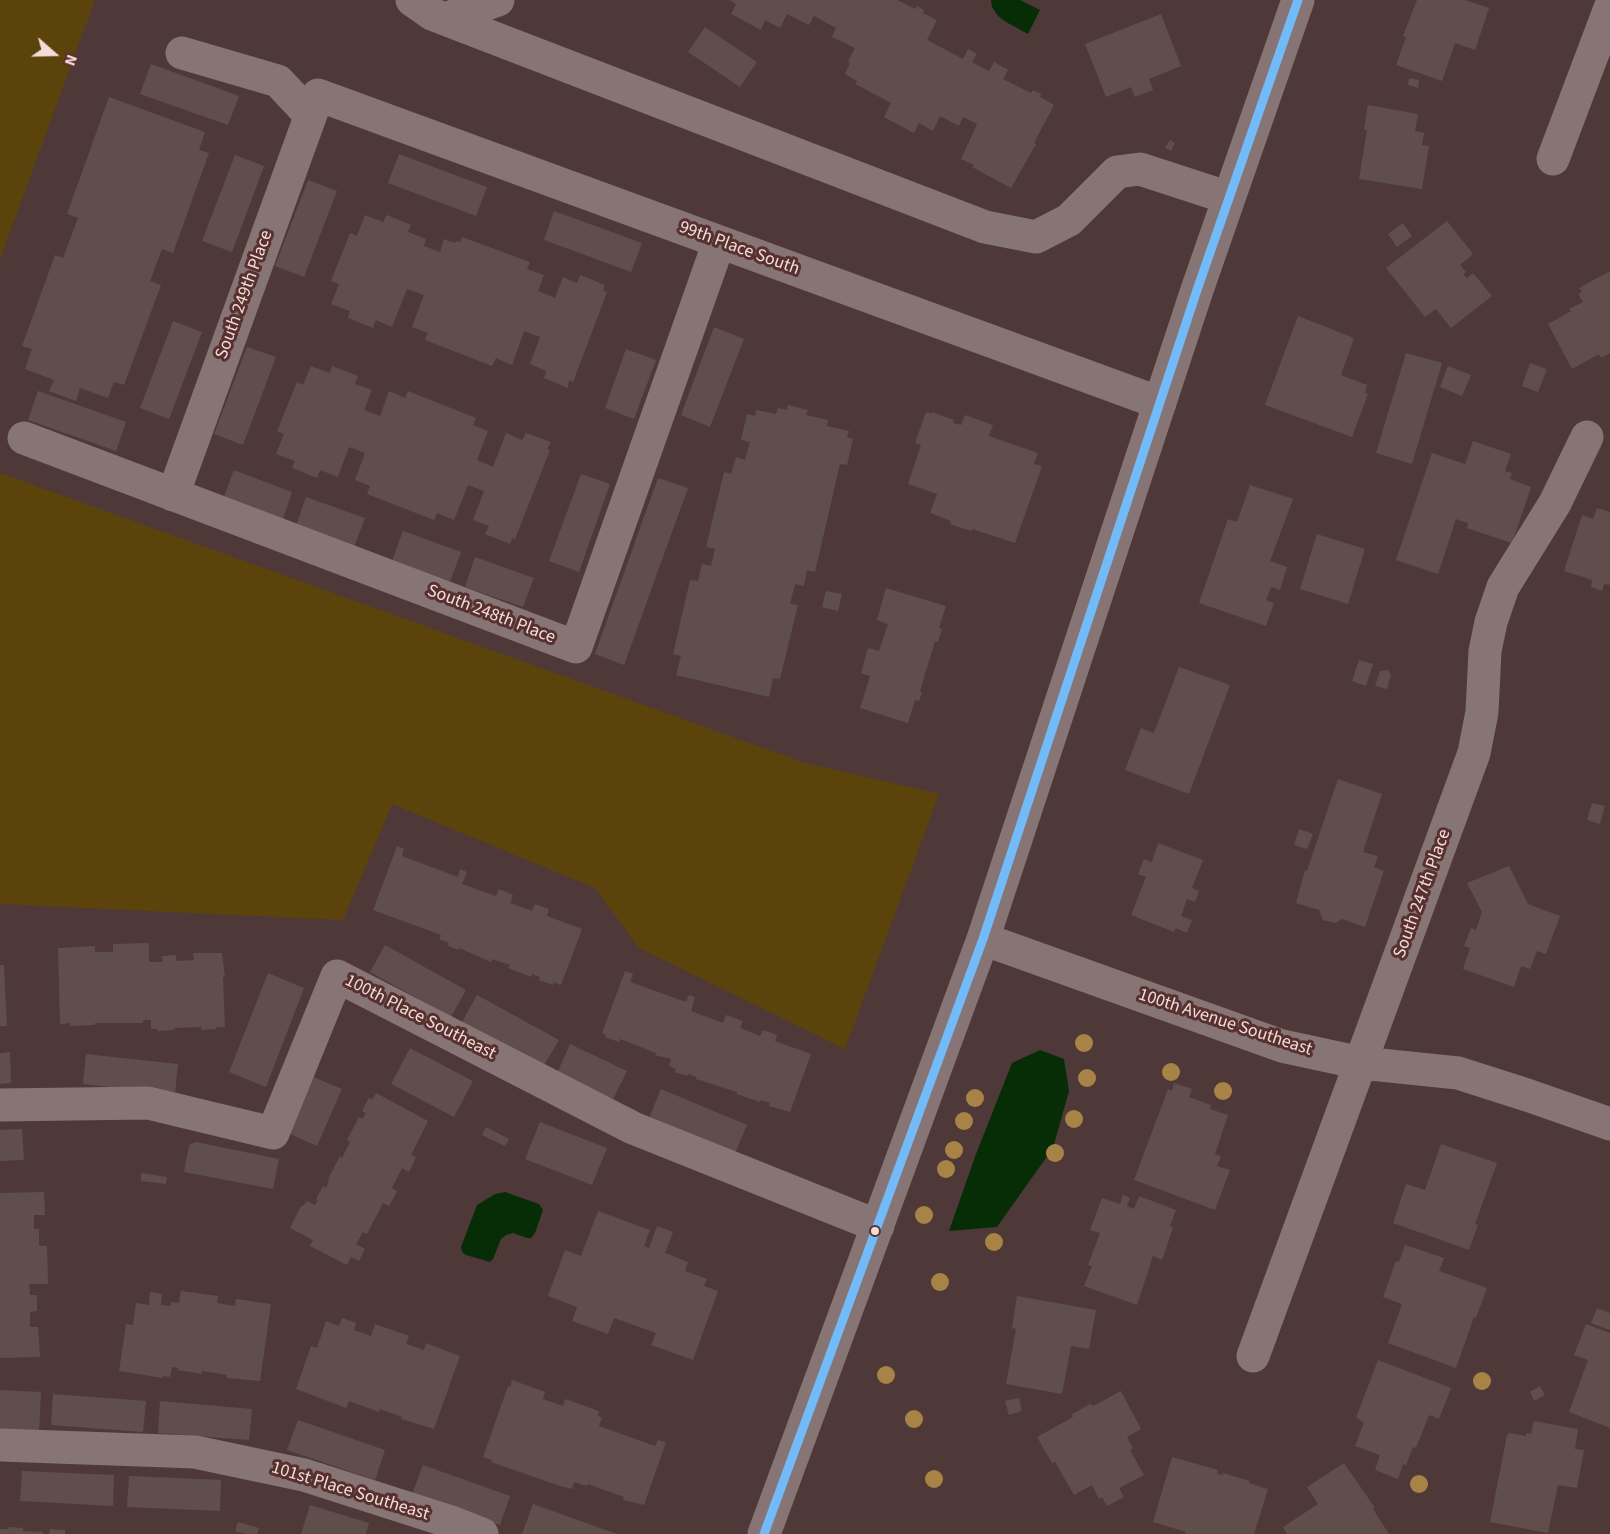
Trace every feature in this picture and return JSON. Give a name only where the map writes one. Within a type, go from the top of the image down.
[{"type":"street","points":[[412,0],[432,14],[985,227],[1036,237],[1069,220],[1117,172],[1140,169],[1229,198]]},
{"type":"street","points":[[445,19],[498,0]]},
{"type":"street","points":[[764,1534],[984,939],[1160,403],[1298,0]]},
{"type":"street","points":[[1553,159],[1610,8]]},
{"type":"street","points":[[182,53],[278,81],[314,105]]},
{"type":"street","name":"99th Place South","points":[[314,105],[719,242],[1160,403]]},
{"type":"street","name":"South 249th Place","points":[[172,495],[314,105]]},
{"type":"street","name":"South 248th Place","points":[[172,495],[576,647],[719,242]]},
{"type":"street","name":"South 247th Place","points":[[1253,1356],[1474,753],[1482,712],[1485,651],[1503,587],[1555,503],[1587,437]]},
{"type":"street","points":[[24,438],[172,495]]},
{"type":"street","name":"100th Avenue Southeast","points":[[984,939],[1282,1046],[1361,1063],[1458,1073],[1610,1124]]},
{"type":"street","name":"100th Place Southeast","points":[[0,1105],[148,1103],[273,1133],[337,976],[633,1128],[878,1226]]},
{"type":"street","name":"101st Place Southeast","points":[[0,1445],[195,1452],[304,1474],[462,1530]]},
{"type":"shaded area","points":[[0,0],[95,0],[0,259]]},
{"type":"shaded area","points":[[991,0],[1020,0],[1040,10],[1028,34],[998,16],[992,7]]},
{"type":"shaded area","points":[[0,473],[802,762],[939,794],[845,1049],[639,948],[595,888],[392,804],[343,920],[0,904]]},
{"type":"shaded area","points":[[1040,1050],[1064,1059],[1069,1091],[1053,1148],[997,1227],[949,1231],[1012,1063]]},
{"type":"shaded area","points":[[505,1192],[539,1204],[543,1210],[535,1233],[531,1238],[513,1233],[506,1235],[501,1239],[490,1262],[466,1255],[462,1252],[461,1247],[477,1205],[495,1194]]},
{"type":"building","points":[[729,0],[897,0],[915,9],[917,6],[924,10],[923,13],[937,20],[927,40],[963,59],[968,49],[977,54],[972,62],[989,71],[994,62],[1008,70],[1003,79],[1031,93],[1033,90],[1041,94],[1040,97],[1054,105],[1034,143],[1036,144],[1011,188],[961,159],[977,124],[963,117],[959,126],[940,116],[933,131],[919,123],[914,133],[884,117],[891,103],[855,84],[857,81],[845,74],[855,48],[832,37],[836,28],[814,16],[809,25],[787,14],[780,28],[765,20],[761,30],[731,14],[736,4]]},
{"type":"building","points":[[1417,0],[1465,0],[1489,8],[1475,50],[1455,43],[1442,81],[1396,65],[1406,37],[1403,36]]},
{"type":"building","points":[[1161,14],[1181,66],[1149,79],[1153,90],[1135,97],[1131,87],[1106,97],[1085,44]]},
{"type":"building","points":[[705,27],[757,62],[740,87],[688,52]]},
{"type":"building","points":[[151,64],[239,96],[228,125],[140,94]]},
{"type":"building","points":[[1409,78],[1419,80],[1418,88],[1408,85]]},
{"type":"building","points":[[109,97],[205,132],[199,150],[209,153],[173,253],[162,249],[150,281],[161,285],[124,385],[114,382],[108,398],[80,388],[76,401],[49,391],[54,380],[25,369],[32,349],[22,346],[55,255],[63,258],[78,218],[67,214]]},
{"type":"building","points":[[1368,105],[1418,114],[1415,131],[1424,133],[1422,145],[1429,146],[1422,189],[1359,179],[1367,130],[1364,129]]},
{"type":"building","points":[[1170,140],[1175,143],[1171,151],[1165,148]]},
{"type":"building","points":[[399,154],[487,187],[476,216],[388,183]]},
{"type":"building","points":[[235,155],[264,166],[232,252],[202,241]]},
{"type":"building","points":[[308,180],[337,191],[304,277],[275,266]]},
{"type":"building","points":[[554,211],[642,243],[631,272],[544,240]]},
{"type":"building","points":[[365,215],[383,222],[387,215],[411,225],[408,232],[426,239],[424,246],[440,252],[444,239],[455,243],[460,242],[462,237],[530,262],[527,269],[544,275],[538,291],[555,298],[563,277],[577,283],[580,275],[605,285],[603,291],[607,292],[573,382],[569,380],[568,388],[544,378],[546,371],[530,364],[540,337],[524,331],[512,365],[496,358],[492,366],[425,340],[428,333],[412,327],[424,295],[407,289],[392,327],[376,320],[373,328],[348,318],[350,311],[331,304],[339,284],[331,281],[350,233],[357,236]]},
{"type":"building","points":[[1447,221],[1473,254],[1460,265],[1466,272],[1463,274],[1467,278],[1473,273],[1492,296],[1451,328],[1436,309],[1425,317],[1386,268]]},
{"type":"building","points":[[1403,223],[1412,236],[1397,247],[1388,234]]},
{"type":"building","points":[[1610,271],[1610,353],[1601,358],[1599,354],[1572,369],[1548,324],[1583,302],[1578,294],[1582,292],[1579,288]]},
{"type":"building","points":[[1298,316],[1354,338],[1341,375],[1367,385],[1365,393],[1368,394],[1352,437],[1265,405]]},
{"type":"building","points":[[173,321],[202,332],[169,419],[140,408]]},
{"type":"building","points":[[714,327],[744,339],[710,427],[681,415]]},
{"type":"building","points":[[247,347],[276,357],[243,445],[214,434]]},
{"type":"building","points":[[626,349],[656,360],[634,419],[605,408]]},
{"type":"building","points":[[1406,353],[1442,363],[1412,464],[1376,453]]},
{"type":"building","points":[[1530,363],[1547,369],[1538,392],[1522,386]]},
{"type":"building","points":[[311,366],[330,373],[332,366],[358,376],[355,384],[372,390],[364,410],[380,416],[389,391],[405,398],[408,391],[476,418],[473,425],[488,431],[477,460],[493,467],[506,433],[522,440],[526,433],[551,442],[547,449],[550,450],[515,539],[512,538],[510,544],[485,534],[489,526],[473,520],[484,491],[468,485],[454,520],[437,513],[434,520],[367,494],[370,486],[355,480],[365,453],[349,447],[338,477],[320,470],[317,478],[292,468],[295,461],[276,454],[284,434],[277,431],[297,382],[303,385]]},
{"type":"building","points":[[1448,366],[1471,375],[1462,396],[1440,387]]},
{"type":"building","points":[[38,391],[126,422],[116,451],[28,420]]},
{"type":"building","points":[[788,405],[808,410],[806,415],[828,420],[827,426],[849,431],[847,437],[853,439],[847,465],[840,464],[815,572],[807,570],[804,586],[795,584],[790,604],[798,605],[780,679],[773,678],[769,697],[676,675],[681,656],[673,654],[690,580],[698,581],[702,564],[711,566],[715,549],[706,547],[724,472],[731,474],[736,457],[745,460],[750,442],[741,440],[747,414],[755,416],[756,410],[776,414],[778,408],[787,410]]},
{"type":"building","points":[[926,412],[954,420],[953,423],[961,425],[965,415],[993,425],[989,436],[1038,453],[1034,464],[1042,466],[1015,543],[950,524],[951,521],[930,513],[937,494],[908,484],[921,445],[915,443]]},
{"type":"building","points":[[1473,441],[1511,454],[1505,471],[1512,473],[1510,479],[1531,487],[1512,543],[1467,528],[1468,523],[1456,519],[1438,574],[1396,560],[1432,453],[1465,464]]},
{"type":"building","points":[[234,470],[292,492],[282,522],[223,499]]},
{"type":"building","points":[[581,474],[610,484],[579,572],[549,561]]},
{"type":"building","points":[[658,478],[688,488],[624,665],[595,654]]},
{"type":"building","points":[[1250,485],[1293,499],[1270,561],[1287,567],[1280,590],[1271,587],[1266,600],[1274,603],[1266,626],[1199,603],[1228,519],[1237,522]]},
{"type":"building","points":[[306,497],[365,518],[354,547],[296,526]]},
{"type":"building","points":[[1597,508],[1610,512],[1610,585],[1604,584],[1602,591],[1591,587],[1592,580],[1564,571],[1582,515],[1593,519]]},
{"type":"building","points":[[403,531],[461,552],[450,582],[392,561]]},
{"type":"building","points":[[1317,534],[1365,549],[1348,604],[1300,589]]},
{"type":"building","points":[[475,557],[534,578],[523,607],[465,587]]},
{"type":"building","points":[[886,588],[946,606],[939,628],[942,629],[938,642],[935,641],[920,691],[922,692],[919,701],[915,700],[908,723],[860,708],[870,676],[861,673],[868,648],[879,651],[888,624],[877,620]]},
{"type":"building","points":[[826,591],[842,594],[838,611],[822,607]]},
{"type":"building","points":[[1359,660],[1373,664],[1366,686],[1352,681]]},
{"type":"building","points":[[1179,667],[1230,685],[1189,794],[1125,770],[1141,728],[1154,733]]},
{"type":"building","points":[[1388,670],[1391,675],[1387,689],[1375,686],[1380,671]]},
{"type":"building","points":[[1338,779],[1382,794],[1363,852],[1378,856],[1374,867],[1384,871],[1365,927],[1342,919],[1335,923],[1323,920],[1319,910],[1296,903],[1305,870],[1307,871]]},
{"type":"building","points":[[1592,803],[1605,806],[1600,824],[1587,820]]},
{"type":"building","points":[[1299,829],[1313,834],[1307,849],[1294,845]]},
{"type":"building","points":[[1158,843],[1203,860],[1192,888],[1199,891],[1195,902],[1187,899],[1181,916],[1192,920],[1187,933],[1176,928],[1174,932],[1131,915],[1146,877],[1138,874],[1144,859],[1152,862]]},
{"type":"building","points":[[397,846],[404,849],[402,856],[458,877],[460,869],[467,872],[462,884],[496,896],[499,889],[513,895],[510,903],[532,911],[535,904],[549,909],[547,916],[582,929],[561,985],[554,982],[553,985],[539,980],[540,977],[532,974],[531,977],[508,968],[510,965],[492,959],[491,962],[459,948],[459,950],[448,946],[449,943],[439,939],[441,935],[373,910]]},
{"type":"building","points":[[1509,866],[1528,904],[1560,916],[1546,954],[1537,951],[1530,969],[1521,966],[1514,987],[1463,969],[1470,948],[1464,946],[1471,928],[1476,930],[1482,912],[1467,883]]},
{"type":"building","points":[[149,943],[149,962],[163,962],[162,956],[176,955],[176,961],[194,960],[193,953],[222,953],[225,977],[223,977],[225,1027],[202,1030],[201,1027],[174,1028],[175,1030],[157,1031],[158,1029],[151,1029],[151,1020],[143,1020],[143,1023],[95,1023],[95,1025],[70,1026],[70,1023],[60,1024],[58,948],[95,946],[95,952],[113,952],[113,944]]},
{"type":"building","points":[[385,945],[466,990],[451,1017],[370,972]]},
{"type":"building","points":[[0,965],[4,965],[7,1026],[0,1026]]},
{"type":"building","points":[[625,971],[633,974],[630,982],[686,1002],[689,995],[695,997],[691,1011],[723,1023],[726,1015],[743,1021],[740,1028],[760,1036],[763,1030],[777,1035],[775,1041],[811,1054],[790,1112],[769,1106],[770,1103],[761,1100],[760,1102],[696,1079],[688,1074],[687,1076],[675,1072],[676,1069],[669,1066],[671,1059],[655,1055],[656,1053],[620,1039],[619,1042],[605,1037],[606,1035],[602,1033]]},
{"type":"building","points":[[268,973],[304,988],[266,1087],[229,1072]]},
{"type":"building","points":[[477,995],[559,1040],[543,1067],[462,1022]]},
{"type":"building","points":[[570,1044],[627,1071],[613,1099],[557,1073]]},
{"type":"building","points":[[410,1048],[473,1081],[454,1117],[391,1084]]},
{"type":"building","points":[[10,1052],[11,1083],[0,1084],[0,1053]]},
{"type":"building","points":[[86,1054],[178,1064],[175,1094],[83,1084]]},
{"type":"building","points":[[313,1077],[342,1089],[317,1146],[288,1133]]},
{"type":"building","points":[[1174,1083],[1192,1089],[1189,1097],[1211,1105],[1210,1109],[1228,1115],[1215,1154],[1221,1157],[1217,1166],[1230,1170],[1215,1210],[1134,1180],[1168,1089],[1172,1091]]},
{"type":"building","points":[[661,1089],[747,1125],[735,1153],[649,1118]]},
{"type":"building","points":[[376,1093],[428,1121],[411,1155],[416,1157],[409,1172],[402,1168],[392,1188],[397,1191],[389,1206],[383,1203],[367,1234],[363,1232],[356,1244],[365,1249],[359,1261],[351,1257],[347,1265],[310,1246],[313,1240],[290,1228],[301,1206],[307,1201],[315,1205],[323,1186],[326,1188],[340,1156],[342,1158],[350,1142],[347,1140],[359,1117],[362,1119],[366,1113],[362,1111],[369,1098],[372,1100]]},
{"type":"building","points":[[540,1122],[607,1148],[592,1185],[525,1159]]},
{"type":"building","points":[[486,1127],[509,1139],[505,1146],[482,1135]]},
{"type":"building","points":[[22,1129],[24,1160],[0,1161],[0,1130]]},
{"type":"building","points":[[196,1142],[279,1159],[273,1189],[184,1172],[189,1145]]},
{"type":"building","points":[[1441,1144],[1497,1163],[1475,1224],[1478,1225],[1469,1250],[1393,1223],[1406,1184],[1425,1190]]},
{"type":"building","points":[[141,1173],[167,1177],[166,1184],[141,1181]]},
{"type":"building","points":[[44,1192],[45,1215],[34,1215],[34,1229],[39,1229],[39,1246],[47,1246],[48,1284],[29,1284],[30,1295],[37,1295],[37,1311],[30,1312],[30,1327],[38,1327],[40,1357],[0,1358],[0,1193]]},
{"type":"building","points":[[1123,1195],[1130,1198],[1127,1206],[1134,1209],[1139,1196],[1176,1210],[1170,1226],[1173,1228],[1162,1260],[1153,1256],[1137,1305],[1084,1286],[1092,1266],[1088,1265],[1100,1233],[1090,1230],[1102,1198],[1120,1204]]},
{"type":"building","points":[[598,1211],[650,1230],[644,1246],[649,1248],[657,1226],[673,1232],[665,1253],[688,1262],[685,1271],[707,1279],[704,1286],[718,1291],[693,1360],[651,1345],[656,1333],[614,1318],[608,1334],[572,1321],[577,1307],[548,1296],[565,1250],[581,1256]]},
{"type":"building","points":[[1405,1245],[1444,1258],[1439,1271],[1487,1288],[1456,1368],[1388,1343],[1402,1304],[1383,1297],[1396,1261],[1399,1262]]},
{"type":"building","points":[[181,1291],[218,1296],[217,1303],[235,1306],[236,1299],[271,1304],[260,1381],[227,1378],[227,1375],[202,1371],[202,1374],[172,1367],[170,1377],[163,1376],[163,1378],[119,1371],[126,1324],[133,1325],[136,1303],[149,1305],[150,1292],[162,1294],[161,1305],[171,1306],[171,1302],[179,1303]]},
{"type":"building","points":[[1017,1296],[1096,1310],[1089,1349],[1071,1346],[1062,1394],[1006,1384],[1016,1329],[1012,1328]]},
{"type":"building","points":[[1597,1308],[1610,1313],[1610,1330],[1591,1323]]},
{"type":"building","points":[[342,1318],[356,1323],[354,1330],[371,1336],[375,1324],[409,1336],[406,1344],[424,1350],[426,1343],[460,1356],[434,1429],[401,1419],[402,1417],[380,1409],[379,1412],[349,1401],[346,1408],[296,1389],[311,1346],[317,1348],[326,1321],[339,1326]]},
{"type":"building","points":[[1586,1324],[1610,1333],[1610,1428],[1569,1412],[1588,1360],[1574,1355]]},
{"type":"building","points":[[1378,1360],[1451,1388],[1439,1419],[1429,1415],[1416,1448],[1413,1447],[1406,1465],[1403,1464],[1398,1479],[1375,1470],[1380,1455],[1355,1446],[1364,1422],[1356,1418]]},
{"type":"building","points":[[512,1380],[545,1392],[543,1399],[563,1406],[565,1399],[599,1411],[598,1416],[602,1418],[599,1426],[655,1446],[658,1440],[666,1442],[644,1505],[623,1500],[624,1497],[588,1484],[587,1486],[574,1482],[572,1489],[557,1485],[491,1462],[492,1460],[483,1457]]},
{"type":"building","points":[[1540,1386],[1545,1395],[1534,1401],[1530,1392]]},
{"type":"building","points":[[0,1390],[41,1392],[39,1431],[0,1429]]},
{"type":"building","points":[[1121,1391],[1141,1429],[1127,1437],[1133,1448],[1130,1450],[1144,1475],[1119,1488],[1124,1497],[1107,1506],[1102,1497],[1099,1499],[1092,1485],[1074,1495],[1037,1437],[1073,1417],[1072,1414],[1090,1404],[1093,1406]]},
{"type":"building","points":[[53,1394],[146,1401],[143,1432],[51,1425]]},
{"type":"building","points":[[1019,1398],[1022,1411],[1009,1415],[1005,1401]]},
{"type":"building","points":[[160,1401],[252,1409],[249,1440],[158,1433]]},
{"type":"building","points":[[298,1420],[385,1450],[375,1480],[287,1450]]},
{"type":"building","points":[[1534,1421],[1578,1429],[1575,1449],[1584,1450],[1577,1488],[1558,1485],[1548,1533],[1490,1522],[1507,1435],[1509,1433],[1526,1436],[1526,1433],[1531,1434]]},
{"type":"building","points":[[1172,1457],[1218,1470],[1217,1474],[1223,1475],[1223,1473],[1268,1489],[1254,1534],[1185,1534],[1186,1532],[1153,1522]]},
{"type":"building","points":[[1344,1463],[1375,1508],[1373,1509],[1389,1534],[1287,1534],[1283,1527],[1318,1504],[1307,1487]]},
{"type":"building","points":[[423,1465],[510,1496],[500,1525],[412,1494]]},
{"type":"building","points":[[22,1471],[114,1475],[113,1506],[20,1501]]},
{"type":"building","points":[[129,1476],[221,1480],[220,1511],[127,1507]]},
{"type":"building","points":[[533,1504],[617,1534],[522,1534]]},
{"type":"building","points":[[310,1505],[369,1523],[366,1534],[301,1534]]},
{"type":"building","points":[[238,1522],[259,1528],[257,1534],[235,1531]]},
{"type":"building","points":[[23,1528],[23,1531],[43,1532],[43,1534],[0,1534],[0,1529]]},
{"type":"building","points":[[50,1529],[65,1530],[65,1534],[49,1534]]},
{"type":"transit line","points":[[764,1534],[983,939],[1197,290],[1298,0]]}]
